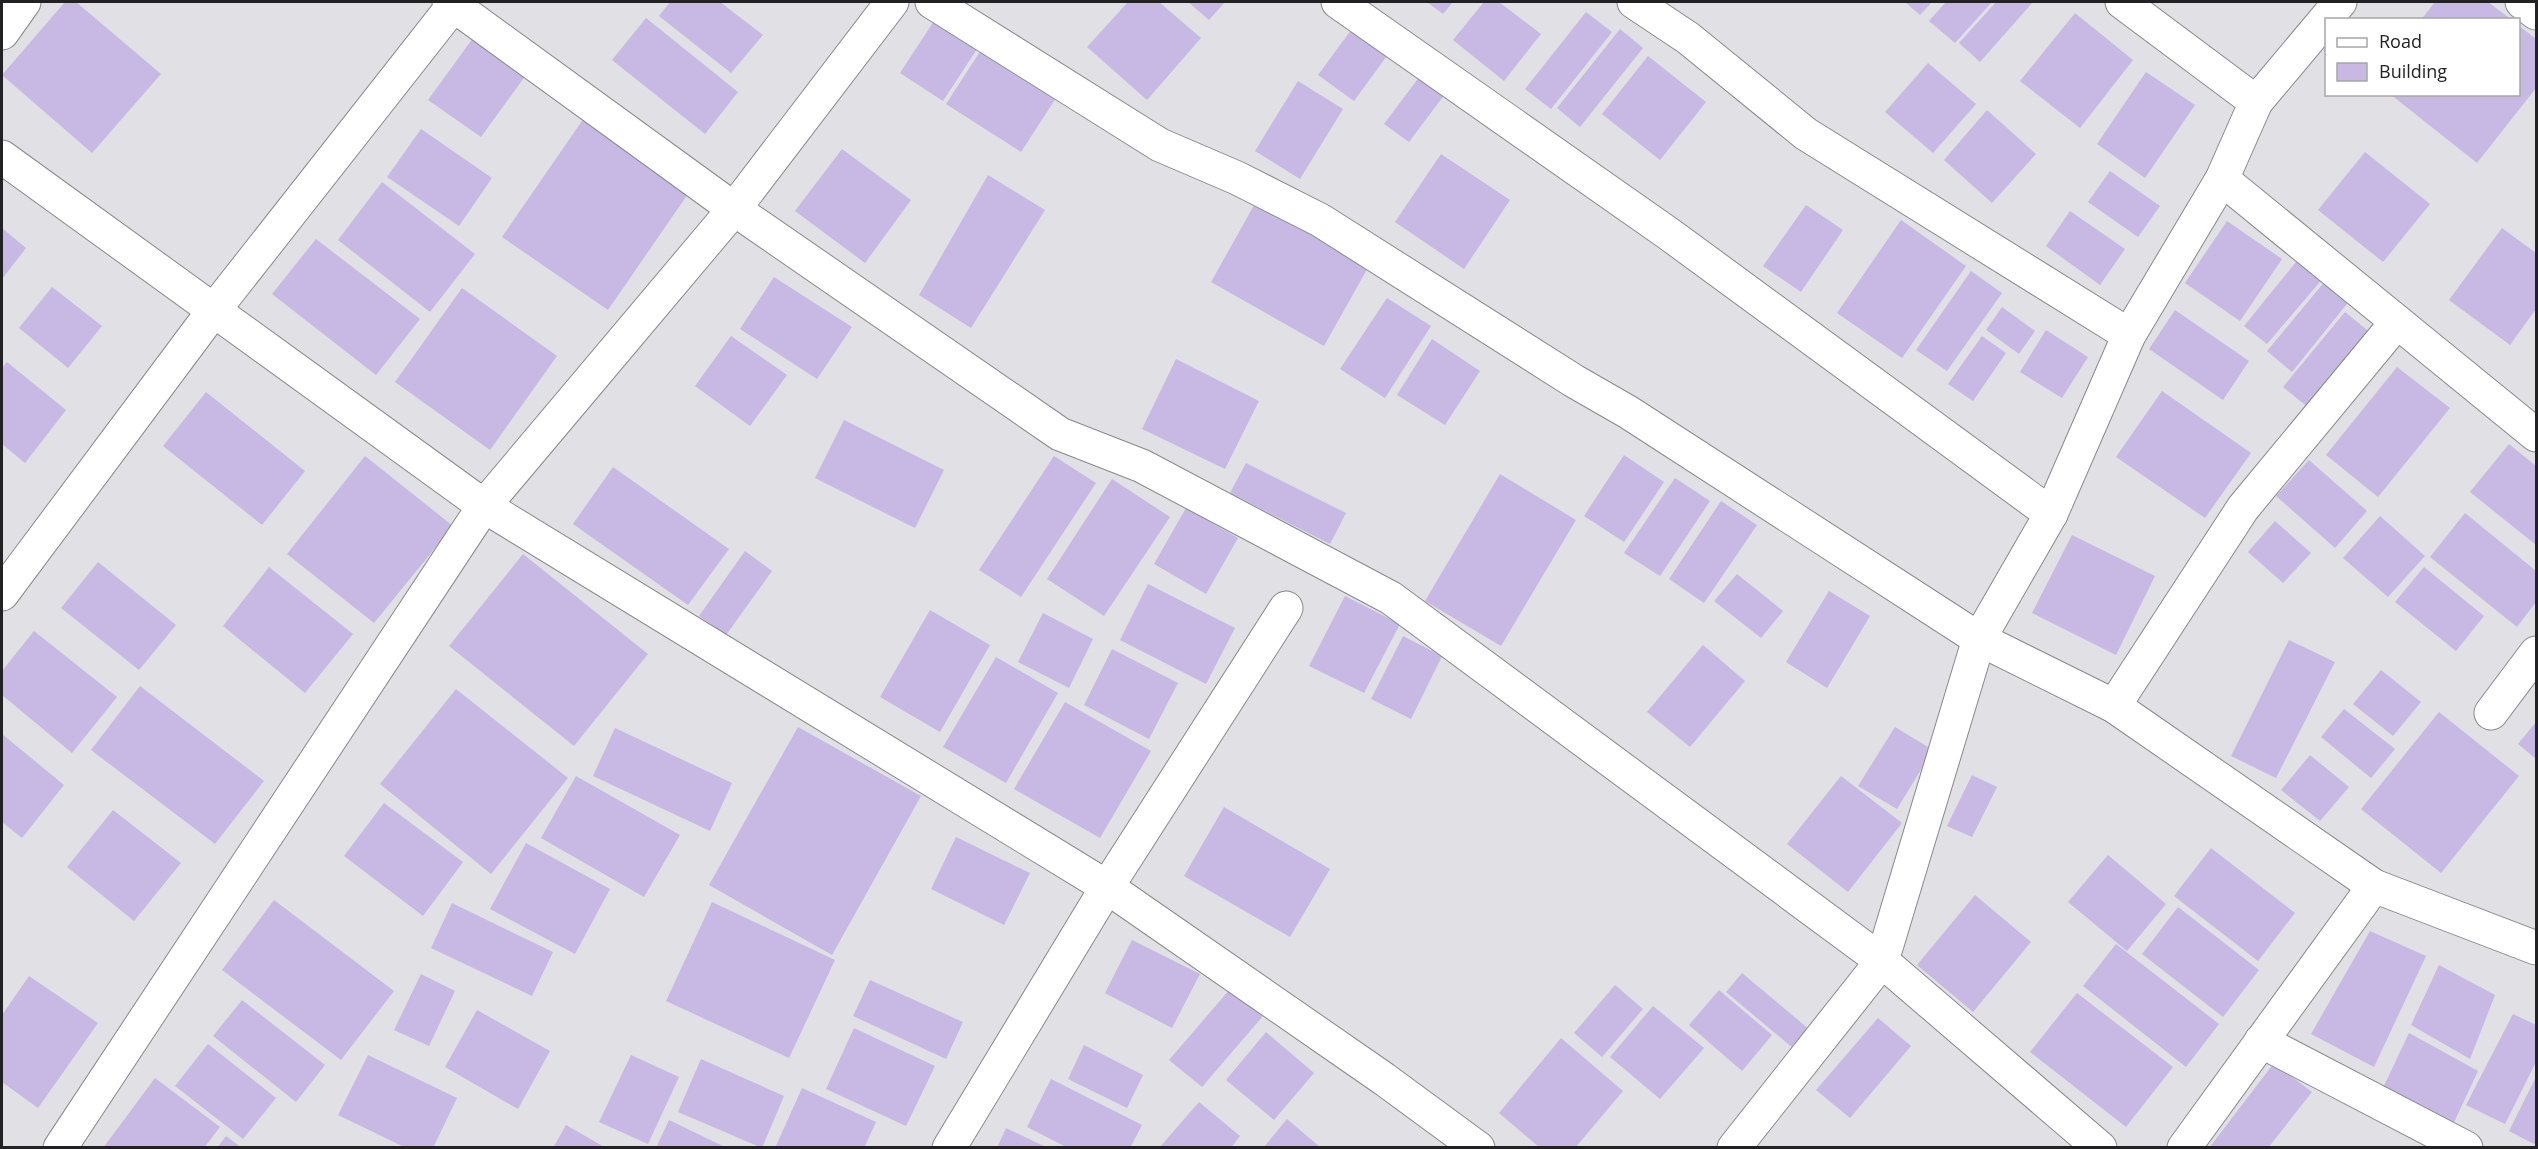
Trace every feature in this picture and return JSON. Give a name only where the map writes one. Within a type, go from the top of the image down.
[{"type":"street","points":[[2,33],[24,2]]},
{"type":"street","points":[[60,1148],[484,506],[734,209],[891,2]]},
{"type":"street","points":[[932,2],[1160,145],[1237,178],[1320,220],[1574,381],[1628,412],[1979,639],[2115,706],[2374,886],[2536,948]]},
{"type":"street","points":[[1338,2],[1669,234],[2051,514]]},
{"type":"street","points":[[1635,2],[1688,38],[1806,134],[2129,335]]},
{"type":"street","points":[[2122,2],[2256,102]]},
{"type":"street","points":[[2327,18],[2340,2]]},
{"type":"street","points":[[2522,2],[2536,13]]},
{"type":"street","points":[[2,594],[214,310],[452,3],[734,209],[1060,434],[1142,466],[1391,598],[1882,961],[2100,1148]]},
{"type":"street","points":[[1734,1148],[1882,961],[1979,639],[2051,514],[2129,335],[2222,179],[2256,102],[2325,20]]},
{"type":"street","points":[[2,157],[484,506],[1107,887],[1384,1079],[1478,1148]]},
{"type":"street","points":[[2222,179],[2536,435]]},
{"type":"street","points":[[2115,706],[2243,508],[2397,322]]},
{"type":"street","points":[[949,1148],[1107,887],[1286,608]]},
{"type":"street","points":[[2491,713],[2536,653]]},
{"type":"street","points":[[2184,1148],[2374,886]]},
{"type":"street","points":[[2261,1041],[2466,1148]]},
{"type":"building","points":[[65,2],[76,2],[161,74],[92,153],[2,75]]},
{"type":"building","points":[[670,2],[720,2],[763,35],[731,73],[659,16]]},
{"type":"building","points":[[1128,2],[1159,2],[1201,38],[1147,100],[1087,47]]},
{"type":"building","points":[[1188,2],[1225,2],[1209,20]]},
{"type":"building","points":[[1427,2],[1453,2],[1443,14]]},
{"type":"building","points":[[1484,2],[1499,2],[1541,34],[1504,81],[1453,40]]},
{"type":"building","points":[[1905,2],[1932,2],[1920,15]]},
{"type":"building","points":[[1946,2],[1992,2],[1955,43],[1929,21]]},
{"type":"building","points":[[1996,2],[2033,2],[1980,62],[1959,43]]},
{"type":"building","points":[[2435,2],[2488,2],[2509,18],[2423,18]]},
{"type":"building","points":[[1586,12],[1612,32],[1551,109],[1525,89]]},
{"type":"building","points":[[2075,13],[2133,60],[2080,128],[2020,81]]},
{"type":"building","points":[[646,18],[738,92],[705,134],[612,60]]},
{"type":"building","points":[[936,18],[979,46],[943,101],[900,73]]},
{"type":"building","points":[[1354,26],[1389,53],[1354,101],[1318,75]]},
{"type":"building","points":[[2520,27],[2536,39],[2536,88],[2477,163],[2393,96],[2520,96]]},
{"type":"building","points":[[1620,29],[1643,48],[1580,127],[1557,108]]},
{"type":"building","points":[[473,38],[526,75],[481,137],[428,100]]},
{"type":"building","points":[[983,47],[1058,95],[1021,152],[946,104]]},
{"type":"building","points":[[1648,56],[1706,102],[1660,160],[1602,114]]},
{"type":"building","points":[[1928,63],[1976,104],[1933,153],[1885,112]]},
{"type":"building","points":[[2146,72],[2195,105],[2145,178],[2097,144]]},
{"type":"building","points":[[1420,76],[1445,94],[1409,142],[1384,124]]},
{"type":"building","points":[[1298,81],[1343,109],[1300,179],[1255,151]]},
{"type":"building","points":[[1987,110],[2036,154],[1992,203],[1944,160]]},
{"type":"building","points":[[584,118],[690,191],[608,310],[502,237]]},
{"type":"building","points":[[421,129],[492,178],[459,226],[387,177]]},
{"type":"building","points":[[842,149],[911,200],[865,263],[795,211]]},
{"type":"building","points":[[2365,152],[2430,204],[2383,262],[2318,210]]},
{"type":"building","points":[[1441,154],[1510,200],[1464,269],[1395,222]]},
{"type":"building","points":[[2110,171],[2160,206],[2138,237],[2088,202]]},
{"type":"building","points":[[988,175],[1045,210],[971,328],[919,295]]},
{"type":"building","points":[[382,182],[475,254],[430,312],[338,240]]},
{"type":"building","points":[[1257,200],[1370,264],[1324,346],[1211,282]]},
{"type":"building","points":[[1806,205],[1843,230],[1801,292],[1763,266]]},
{"type":"building","points":[[2070,211],[2125,249],[2100,285],[2046,246]]},
{"type":"building","points":[[1901,220],[1966,266],[1902,358],[1837,313]]},
{"type":"building","points":[[2227,221],[2282,259],[2240,321],[2185,283]]},
{"type":"building","points":[[2,228],[26,248],[2,279]]},
{"type":"building","points":[[2502,228],[2536,253],[2536,309],[2510,345],[2449,300]]},
{"type":"building","points":[[316,239],[420,319],[376,375],[272,294]]},
{"type":"building","points":[[2300,257],[2324,277],[2267,344],[2244,326]]},
{"type":"building","points":[[1971,271],[2002,293],[1947,371],[1916,350]]},
{"type":"building","points":[[774,277],[852,327],[817,379],[740,329]]},
{"type":"building","points":[[2326,280],[2350,300],[2292,372],[2267,351]]},
{"type":"building","points":[[52,287],[102,326],[68,368],[19,328]]},
{"type":"building","points":[[462,288],[557,356],[490,450],[395,382]]},
{"type":"building","points":[[1387,298],[1431,326],[1385,398],[1340,369]]},
{"type":"building","points":[[2002,307],[2035,331],[2019,354],[1986,330]]},
{"type":"building","points":[[2175,310],[2249,361],[2223,400],[2149,349]]},
{"type":"building","points":[[2345,312],[2372,334],[2310,409],[2283,387]]},
{"type":"building","points":[[2046,330],[2088,357],[2062,398],[2020,372]]},
{"type":"building","points":[[731,336],[787,375],[750,426],[695,386]]},
{"type":"building","points":[[1982,336],[2006,353],[1973,401],[1948,384]]},
{"type":"building","points":[[1432,339],[1480,371],[1445,425],[1397,395]]},
{"type":"building","points":[[1176,359],[1259,401],[1225,469],[1142,429]]},
{"type":"building","points":[[7,362],[66,410],[25,463],[2,444],[2,368]]},
{"type":"building","points":[[2397,367],[2450,408],[2378,497],[2326,455]]},
{"type":"building","points":[[2162,391],[2251,453],[2205,518],[2116,457]]},
{"type":"building","points":[[206,392],[305,471],[262,525],[163,446]]},
{"type":"building","points":[[844,420],[944,470],[915,528],[815,478]]},
{"type":"building","points":[[2509,444],[2536,466],[2536,545],[2470,492]]},
{"type":"building","points":[[1624,455],[1664,482],[1624,542],[1584,516]]},
{"type":"building","points":[[365,456],[453,526],[374,623],[287,554]]},
{"type":"building","points":[[1054,456],[1096,483],[1021,597],[979,570]]},
{"type":"building","points":[[2309,460],[2367,511],[2335,548],[2276,496]]},
{"type":"building","points":[[1246,463],[1346,513],[1330,544],[1230,493]]},
{"type":"building","points":[[613,467],[729,549],[688,605],[573,524]]},
{"type":"building","points":[[1500,474],[1576,520],[1501,646],[1425,601]]},
{"type":"building","points":[[1675,478],[1710,501],[1660,576],[1624,553]]},
{"type":"building","points":[[1112,479],[1170,517],[1104,616],[1047,579]]},
{"type":"building","points":[[1721,501],[1757,525],[1704,603],[1669,579]]},
{"type":"building","points":[[1186,508],[1238,538],[1206,594],[1154,564]]},
{"type":"building","points":[[2465,513],[2536,571],[2536,602],[2517,627],[2430,557]]},
{"type":"building","points":[[2380,516],[2425,556],[2388,597],[2343,558]]},
{"type":"building","points":[[2275,521],[2311,553],[2283,583],[2248,552]]},
{"type":"building","points":[[2072,535],[2155,576],[2116,655],[2032,613]]},
{"type":"building","points":[[745,551],[772,571],[726,635],[699,616]]},
{"type":"building","points":[[523,554],[648,654],[574,746],[449,646]]},
{"type":"building","points":[[98,562],[176,625],[139,670],[61,608]]},
{"type":"building","points":[[269,567],[353,634],[305,693],[223,626]]},
{"type":"building","points":[[2424,567],[2484,616],[2456,651],[2395,602]]},
{"type":"building","points":[[1737,574],[1783,611],[1761,638],[1714,601]]},
{"type":"building","points":[[1148,584],[1235,628],[1206,684],[1120,640]]},
{"type":"building","points":[[1829,591],[1870,616],[1827,688],[1786,662]]},
{"type":"building","points":[[1345,596],[1400,624],[1364,693],[1309,666]]},
{"type":"building","points":[[930,610],[990,645],[940,732],[880,697]]},
{"type":"building","points":[[1043,613],[1093,639],[1069,688],[1018,662]]},
{"type":"building","points":[[34,631],[117,697],[72,753],[2,695],[2,671]]},
{"type":"building","points":[[1403,636],[1442,656],[1411,719],[1371,699]]},
{"type":"building","points":[[2289,640],[2335,662],[2276,778],[2231,756]]},
{"type":"building","points":[[1703,645],[1745,681],[1690,747],[1647,712]]},
{"type":"building","points":[[1112,649],[1178,683],[1149,739],[1084,705]]},
{"type":"building","points":[[996,657],[1058,693],[1006,783],[943,747]]},
{"type":"building","points":[[2381,670],[2421,702],[2393,736],[2353,704]]},
{"type":"building","points":[[140,686],[264,781],[215,844],[91,750]]},
{"type":"building","points":[[456,689],[568,778],[491,874],[380,784]]},
{"type":"building","points":[[1065,702],[1151,751],[1100,838],[1014,789]]},
{"type":"building","points":[[2344,709],[2395,749],[2371,778],[2321,737]]},
{"type":"building","points":[[2439,712],[2519,776],[2441,873],[2361,809]]},
{"type":"building","points":[[2536,722],[2536,759],[2518,744]]},
{"type":"building","points":[[798,727],[921,796],[832,955],[709,885]]},
{"type":"building","points":[[1895,727],[1933,750],[1897,809],[1858,786]]},
{"type":"building","points":[[615,728],[732,783],[710,831],[593,776]]},
{"type":"building","points":[[2,734],[64,785],[22,838],[2,822]]},
{"type":"building","points":[[2310,755],[2349,787],[2320,821],[2281,790]]},
{"type":"building","points":[[1972,775],[1997,787],[1972,837],[1947,826]]},
{"type":"building","points":[[576,776],[680,835],[644,897],[541,838]]},
{"type":"building","points":[[1841,776],[1902,823],[1848,892],[1787,844]]},
{"type":"building","points":[[384,803],[463,862],[423,916],[344,856]]},
{"type":"building","points":[[1224,807],[1330,869],[1290,937],[1184,876]]},
{"type":"building","points":[[113,810],[181,863],[134,921],[67,867]]},
{"type":"building","points":[[956,837],[1030,873],[1004,925],[931,889]]},
{"type":"building","points":[[526,843],[610,889],[575,954],[490,909]]},
{"type":"building","points":[[2211,848],[2295,913],[2258,961],[2174,896]]},
{"type":"building","points":[[2108,855],[2166,904],[2127,951],[2068,902]]},
{"type":"building","points":[[1975,895],[2031,942],[1973,1012],[1917,965]]},
{"type":"building","points":[[274,900],[394,991],[341,1060],[222,970]]},
{"type":"building","points":[[712,902],[835,960],[789,1058],[666,1001]]},
{"type":"building","points":[[452,903],[553,952],[532,996],[431,948]]},
{"type":"building","points":[[2178,907],[2259,970],[2223,1017],[2142,954]]},
{"type":"building","points":[[2370,931],[2426,956],[2374,1067],[2311,1034]]},
{"type":"building","points":[[1132,940],[1200,974],[1172,1028],[1105,993]]},
{"type":"building","points":[[2116,944],[2219,1024],[2186,1067],[2083,986]]},
{"type":"building","points":[[2439,965],[2495,995],[2470,1059],[2411,1025]]},
{"type":"building","points":[[1742,973],[1810,1030],[1794,1049],[1726,992]]},
{"type":"building","points":[[421,974],[455,991],[429,1046],[394,1030]]},
{"type":"building","points":[[29,976],[98,1023],[38,1108],[2,1082],[2,1015]]},
{"type":"building","points":[[870,980],[963,1022],[946,1059],[853,1016]]},
{"type":"building","points":[[1615,985],[1643,1009],[1602,1057],[1574,1033]]},
{"type":"building","points":[[1231,988],[1263,1016],[1202,1087],[1169,1060]]},
{"type":"building","points":[[1719,990],[1772,1035],[1742,1071],[1689,1025]]},
{"type":"building","points":[[2077,993],[2173,1067],[2126,1127],[2030,1052]]},
{"type":"building","points":[[242,1000],[325,1065],[296,1102],[213,1036]]},
{"type":"building","points":[[1653,1006],[1704,1048],[1660,1099],[1610,1057]]},
{"type":"building","points":[[477,1010],[550,1051],[518,1109],[445,1067]]},
{"type":"building","points":[[2513,1014],[2536,1025],[2536,1062],[2505,1124],[2466,1105]]},
{"type":"building","points":[[1878,1018],[1911,1046],[1850,1118],[1816,1090]]},
{"type":"building","points":[[854,1028],[935,1066],[906,1126],[826,1089]]},
{"type":"building","points":[[1266,1032],[1314,1073],[1274,1120],[1226,1080]]},
{"type":"building","points":[[2409,1033],[2478,1071],[2443,1146],[2373,1109]]},
{"type":"building","points":[[1561,1038],[1623,1091],[1575,1148],[1540,1148],[1499,1113]]},
{"type":"building","points":[[208,1044],[276,1098],[243,1139],[175,1086]]},
{"type":"building","points":[[1084,1045],[1143,1075],[1127,1108],[1068,1079]]},
{"type":"building","points":[[368,1055],[457,1098],[433,1148],[406,1148],[338,1115]]},
{"type":"building","points":[[631,1055],[679,1077],[648,1144],[599,1122]]},
{"type":"building","points":[[701,1059],[784,1096],[762,1148],[678,1112]]},
{"type":"building","points":[[2274,1063],[2312,1092],[2268,1148],[2209,1148]]},
{"type":"building","points":[[2536,1077],[2536,1145],[2509,1131]]},
{"type":"building","points":[[155,1078],[220,1127],[204,1148],[103,1148]]},
{"type":"building","points":[[1051,1079],[1142,1125],[1130,1148],[1068,1148],[1027,1127]]},
{"type":"building","points":[[802,1088],[876,1122],[864,1148],[775,1148]]},
{"type":"building","points":[[1199,1102],[1240,1136],[1231,1148],[1159,1148]]},
{"type":"building","points":[[1287,1119],[1321,1148],[1263,1148]]},
{"type":"building","points":[[669,1120],[727,1148],[656,1148]]},
{"type":"building","points":[[566,1125],[606,1148],[553,1148]]},
{"type":"building","points":[[1006,1128],[1048,1148],[997,1148]]},
{"type":"building","points":[[226,1136],[242,1148],[217,1148]]}]
